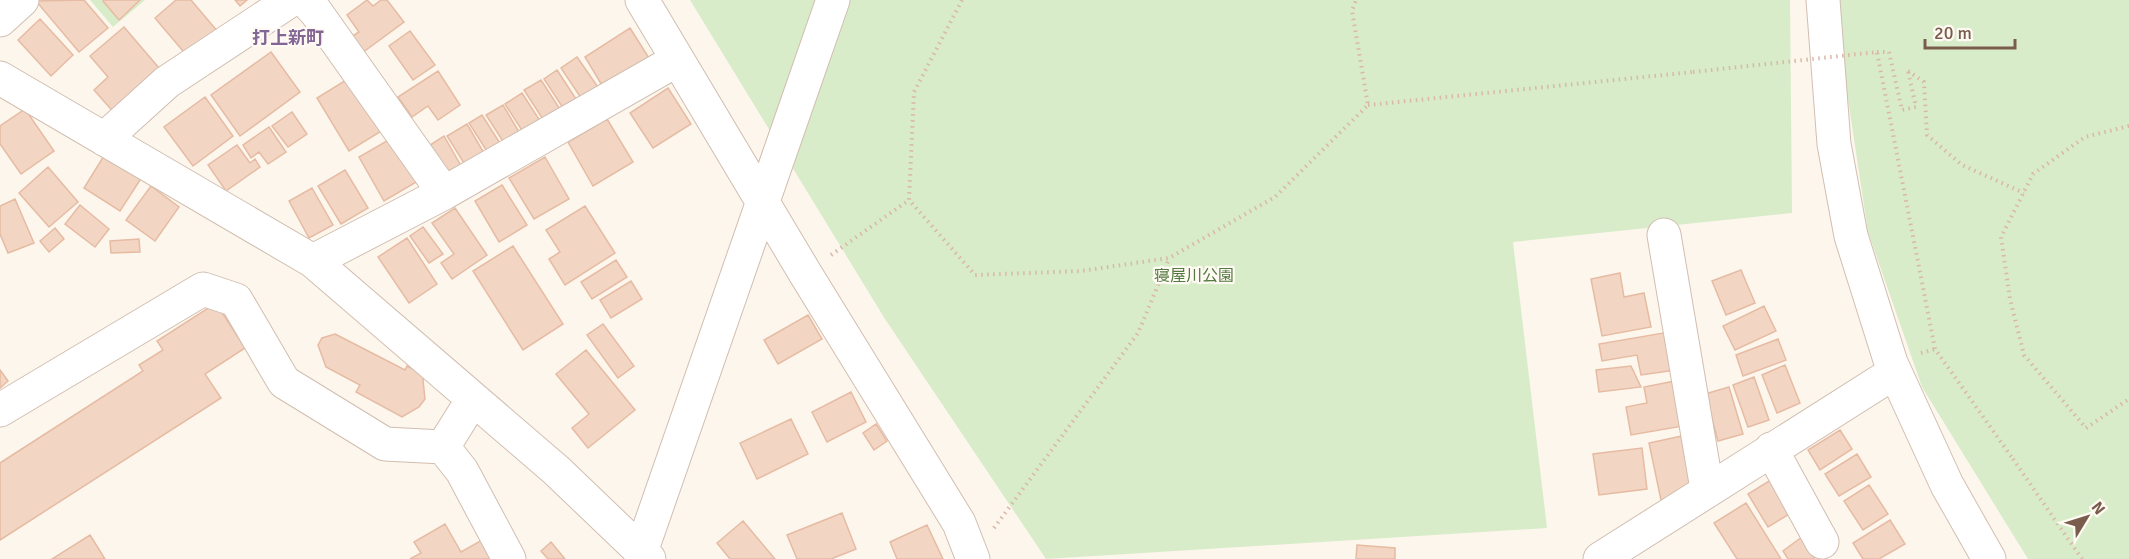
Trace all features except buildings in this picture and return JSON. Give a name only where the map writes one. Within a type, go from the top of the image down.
[{"type":"street","points":[[0,20],[22,0]]},
{"type":"street","points":[[104,139],[166,82],[291,0]]},
{"type":"street","points":[[305,0],[316,12],[444,193]]},
{"type":"street","points":[[642,0],[805,273],[959,523],[973,558]]},
{"type":"street","points":[[7,92],[104,139],[313,261],[556,470],[643,557],[833,0]]},
{"type":"street","points":[[1822,0],[1834,144],[1849,225],[1895,372],[1947,485],[1989,559]]},
{"type":"street","points":[[313,261],[444,193],[677,60]]},
{"type":"street","points":[[1664,236],[1707,489]]},
{"type":"street","points":[[0,410],[203,289],[236,300],[284,382],[385,444],[443,447],[462,471],[509,559]]},
{"type":"street","points":[[1600,559],[1707,489],[1895,372]]},
{"type":"street","points":[[443,447],[473,399]]},
{"type":"street","points":[[1771,449],[1822,542]]},
{"type":"path","points":[[962,0],[914,92],[909,200],[975,274],[1081,271],[1169,258],[1275,197],[1368,105],[1877,52],[1889,52],[1902,110],[1916,108],[1908,71],[1924,82],[1927,135],[1962,165],[2024,193]]},
{"type":"path","points":[[1356,0],[1353,11],[1368,105]]},
{"type":"path","points":[[1877,52],[1935,349],[2082,559]]},
{"type":"path","points":[[2129,126],[2085,137],[2033,174],[2001,237],[2010,299],[2024,355],[2086,428],[2129,399]]},
{"type":"path","points":[[805,273],[909,200]]},
{"type":"path","points":[[973,558],[1138,333],[1169,258]]},
{"type":"green space","points":[[90,0],[145,0],[113,27]]},
{"type":"green space","name":"寝屋川公園","points":[[690,0],[1790,0],[1792,213],[1513,242],[1547,528],[1046,559],[885,319]]},
{"type":"green space","points":[[1833,0],[2129,0],[2129,559],[2028,559],[1922,387],[1868,232]]},
{"type":"district","name":"打上新町","points":[[288,38]]}]
